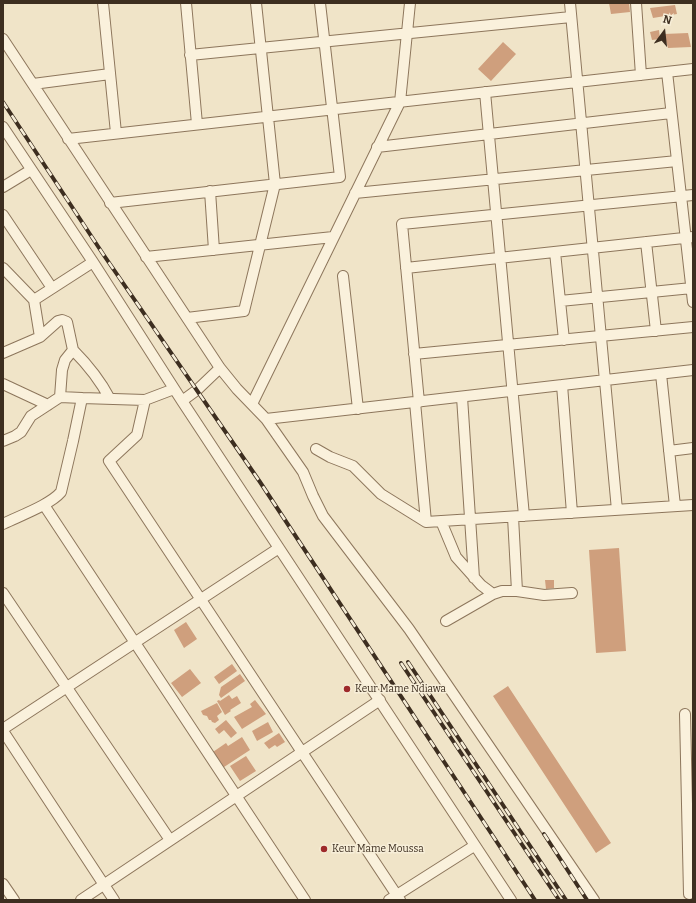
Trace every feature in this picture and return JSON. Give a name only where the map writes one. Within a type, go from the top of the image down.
[{"type":"street","points":[[103,3],[116,133]]},
{"type":"street","points":[[186,3],[197,124]]},
{"type":"street","points":[[187,318],[244,311],[275,184],[256,3]]},
{"type":"street","points":[[110,203],[340,177],[320,3]]},
{"type":"street","points":[[252,404],[400,102],[410,3]]},
{"type":"street","points":[[570,3],[617,510]]},
{"type":"street","points":[[636,3],[641,75]]},
{"type":"street","points":[[190,55],[571,17]]},
{"type":"street","points":[[3,39],[220,368],[237,389],[266,419],[303,472],[323,516],[409,629],[594,900]]},
{"type":"street","points":[[68,138],[693,69]]},
{"type":"street","points":[[667,72],[681,196],[689,238],[693,302]]},
{"type":"street","points":[[32,84],[110,74]]},
{"type":"street","points":[[485,92],[524,516]]},
{"type":"street","points":[[377,147],[671,113]]},
{"type":"street","points":[[3,127],[380,700],[474,846],[511,900]]},
{"type":"street","points":[[355,193],[677,161]]},
{"type":"street","points":[[3,187],[31,170]]},
{"type":"street","points":[[210,191],[214,250]]},
{"type":"street","points":[[426,522],[414,354],[402,224],[693,194]]},
{"type":"street","points":[[5,220],[52,288]]},
{"type":"street","points":[[146,257],[333,237]]},
{"type":"street","points":[[406,268],[689,238]]},
{"type":"street","points":[[646,242],[656,331]]},
{"type":"street","points":[[555,252],[564,340]]},
{"type":"street","points":[[34,300],[93,262]]},
{"type":"street","points":[[3,268],[34,300],[40,337]]},
{"type":"street","points":[[343,276],[358,409]]},
{"type":"street","points":[[560,301],[692,288]]},
{"type":"street","points":[[3,353],[40,337],[58,321],[62,320],[67,322],[73,350],[93,372],[102,384],[110,399]]},
{"type":"street","points":[[414,354],[693,327]]},
{"type":"street","points":[[60,397],[62,370],[65,360],[73,350]]},
{"type":"street","points":[[182,401],[197,390],[220,368]]},
{"type":"street","points":[[266,419],[693,370]]},
{"type":"street","points":[[661,374],[675,506]]},
{"type":"street","points":[[3,384],[48,405]]},
{"type":"street","points":[[562,385],[572,513]]},
{"type":"street","points":[[3,441],[21,432],[31,416],[60,397],[145,400],[174,389]]},
{"type":"street","points":[[462,397],[474,578]]},
{"type":"street","points":[[3,524],[44,505],[58,496],[61,492],[82,398]]},
{"type":"street","points":[[145,400],[137,435],[109,461],[302,752],[395,898],[474,846]]},
{"type":"street","points":[[669,451],[693,448]]},
{"type":"street","points":[[316,449],[330,457],[353,466],[381,494],[426,522],[693,505]]},
{"type":"street","points":[[44,505],[305,900]]},
{"type":"street","points":[[513,517],[517,591]]},
{"type":"street","points":[[441,521],[456,557],[474,578],[493,594]]},
{"type":"street","points":[[114,900],[3,730],[279,548]]},
{"type":"street","points":[[446,621],[493,594],[502,591],[517,591],[544,595],[572,594]]},
{"type":"street","points":[[3,593],[170,840]]},
{"type":"street","points":[[81,900],[380,700]]},
{"type":"street","points":[[685,714],[690,796],[691,859],[689,894]]},
{"type":"street","points":[[3,884],[14,900]]},
{"type":"building","points":[[609,3],[629,3],[630,12],[611,14]]},
{"type":"building","points":[[675,5],[677,14],[653,18],[650,8]]},
{"type":"building","points":[[659,30],[660,39],[652,40],[650,32]]},
{"type":"building","points":[[688,33],[691,47],[668,48],[664,34]]},
{"type":"building","points":[[503,42],[516,54],[491,81],[478,69]]},
{"type":"building","points":[[619,548],[626,651],[596,653],[589,550]]},
{"type":"building","points":[[545,580],[554,580],[554,588],[546,589]]},
{"type":"building","points":[[186,622],[197,639],[184,648],[174,630]]},
{"type":"building","points":[[232,664],[237,671],[219,684],[214,677]]},
{"type":"building","points":[[190,669],[201,683],[182,697],[171,683]]},
{"type":"building","points":[[240,674],[245,681],[221,698],[219,695],[221,687]]},
{"type":"building","points":[[508,686],[611,843],[596,853],[493,696]]},
{"type":"building","points":[[229,695],[232,699],[237,696],[241,703],[225,715],[217,701],[220,701]]},
{"type":"building","points":[[255,700],[266,714],[242,729],[234,717],[252,707],[250,704]]},
{"type":"building","points":[[217,703],[222,712],[217,716],[219,720],[215,723],[209,720],[207,716],[203,715],[201,711]]},
{"type":"building","points":[[226,720],[237,733],[231,738],[224,730],[219,734],[215,729]]},
{"type":"building","points":[[268,722],[273,732],[257,741],[252,731]]},
{"type":"building","points":[[279,733],[285,742],[277,747],[275,745],[269,749],[264,743]]},
{"type":"building","points":[[242,737],[250,750],[221,769],[210,754],[226,743],[228,746]]},
{"type":"building","points":[[246,756],[256,771],[240,781],[230,766]]},
{"type":"railway","points":[[3,102],[103,254],[260,482],[535,900]]},
{"type":"railway","points":[[408,662],[566,900]]},
{"type":"railway","points":[[401,663],[559,900]]},
{"type":"railway","points":[[544,834],[587,900]]},
{"type":"place","name":"Keur Mame Ndiawa","points":[[347,689]]},
{"type":"place","name":"Keur Mame Moussa","points":[[324,849]]}]
